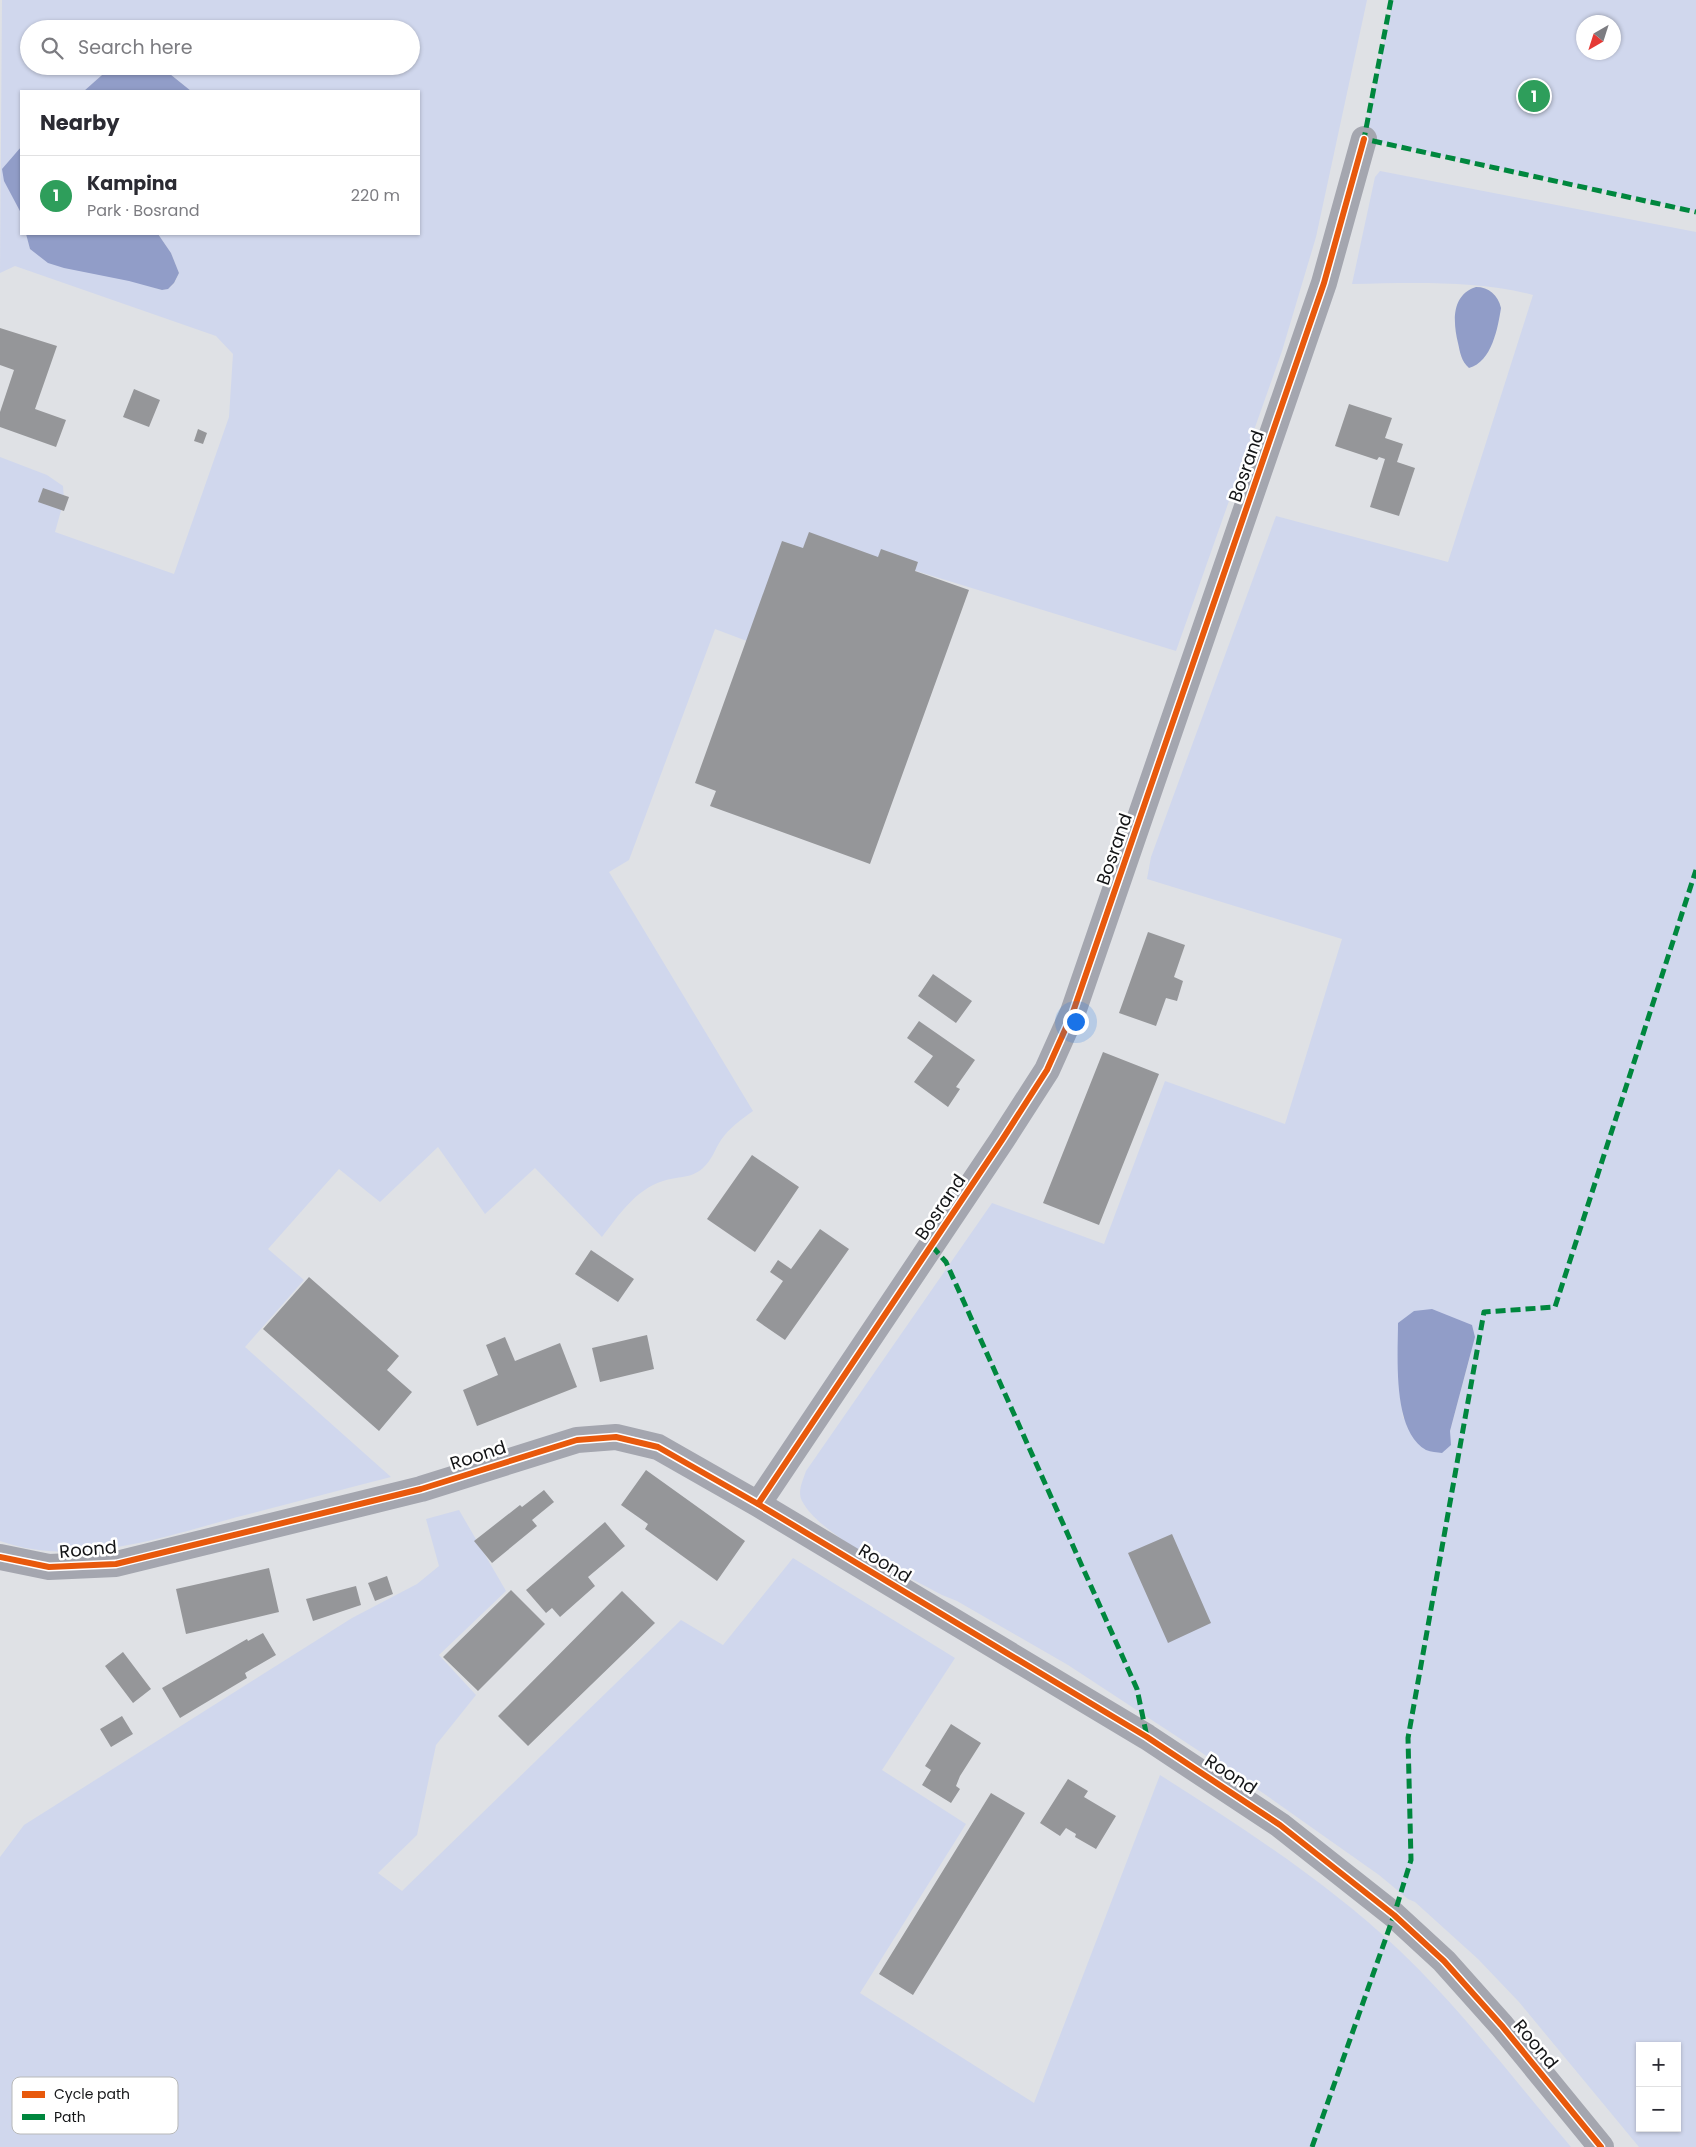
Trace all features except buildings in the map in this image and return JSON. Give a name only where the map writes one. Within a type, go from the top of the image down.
[{"type":"street","name":"Bosrand","points":[[758,1504],[1008,1133],[1047,1070],[1070,1020],[1324,283],[1364,139]]},
{"type":"street","name":"Roond","points":[[0,1557],[49,1568],[116,1564],[421,1489],[577,1440],[607,1437],[636,1440],[658,1447],[758,1504],[1147,1738],[1280,1825],[1394,1915],[1444,1962],[1502,2026],[1601,2147]]},
{"type":"shaded area","points":[[2,0],[1367,0],[1316,237],[1282,351],[1176,651],[861,554],[824,670],[715,629],[629,860],[609,872],[753,1111],[724,1136],[709,1162],[703,1168],[689,1176],[668,1179],[644,1190],[628,1204],[602,1237],[535,1168],[485,1214],[438,1147],[380,1202],[339,1169],[268,1249],[304,1280],[245,1347],[391,1477],[150,1541],[89,1551],[29,1549],[0,1541],[0,457],[47,475],[63,486],[64,500],[55,532],[174,574],[229,417],[233,354],[216,336],[15,266],[0,273]]},
{"type":"shaded area","points":[[1393,0],[1696,0],[1696,211],[1364,139]]},
{"type":"shaded area","points":[[1380,171],[1696,232],[1696,2147],[1639,2147],[1519,2002],[1478,1959],[1415,1902],[1408,1899],[1379,1875],[1263,1793],[1068,1665],[957,1601],[887,1566],[845,1541],[812,1515],[802,1501],[800,1494],[806,1471],[992,1203],[1104,1244],[1165,1081],[1285,1124],[1342,939],[1147,879],[1151,857],[1276,516],[1448,562],[1533,295],[1511,290],[1466,285],[1420,283],[1352,284],[1375,177]],"holes":[[[1398,1323],[1471,1353],[1450,1431],[1403,1418],[1399,1373]]]},
{"type":"shaded area","points":[[459,1510],[506,1591],[439,1655],[476,1695],[436,1745],[417,1835],[378,1873],[402,1891],[681,1620],[723,1645],[793,1558],[955,1658],[882,1770],[966,1824],[860,1993],[1034,2103],[1160,1775],[1284,1857],[1343,1901],[1399,1950],[1445,1997],[1488,2046],[1571,2147],[0,2147],[0,1857],[24,1825],[352,1618],[417,1584],[439,1566],[426,1519]]},
{"type":"water","points":[[102,75],[171,75],[190,90],[85,90]]},
{"type":"water","points":[[20,148],[20,211],[4,181],[2,169]]},
{"type":"water","points":[[26,235],[159,235],[171,253],[179,273],[174,283],[168,289],[162,290],[129,281],[64,268],[48,263],[30,249]]},
{"type":"water","points":[[1476,287],[1489,290],[1498,299],[1501,308],[1496,334],[1488,351],[1483,359],[1469,368],[1460,353],[1455,318],[1458,303],[1462,296]]},
{"type":"water","points":[[1432,1309],[1472,1325],[1475,1337],[1450,1431],[1451,1445],[1442,1453],[1426,1450],[1415,1440],[1407,1427],[1399,1392],[1398,1323],[1414,1311]]},
{"type":"marked path","points":[[1391,0],[1364,139],[1696,212]]},
{"type":"marked path","points":[[1312,2147],[1394,1915],[1411,1860],[1408,1738],[1484,1312],[1555,1307],[1696,870]]},
{"type":"marked path","points":[[932,1246],[946,1262],[1137,1689],[1147,1737]]},
{"type":"cycle path","points":[[758,1504],[1047,1070],[1073,1012],[1324,283],[1364,139]]},
{"type":"cycle path","points":[[0,1557],[49,1567],[116,1564],[421,1489],[577,1440],[616,1437],[658,1447],[758,1504],[1147,1737],[1280,1825],[1394,1915],[1444,1961],[1502,2026],[1601,2147]]},
{"type":"place","name":"Kampina","points":[[1534,96]]}]
